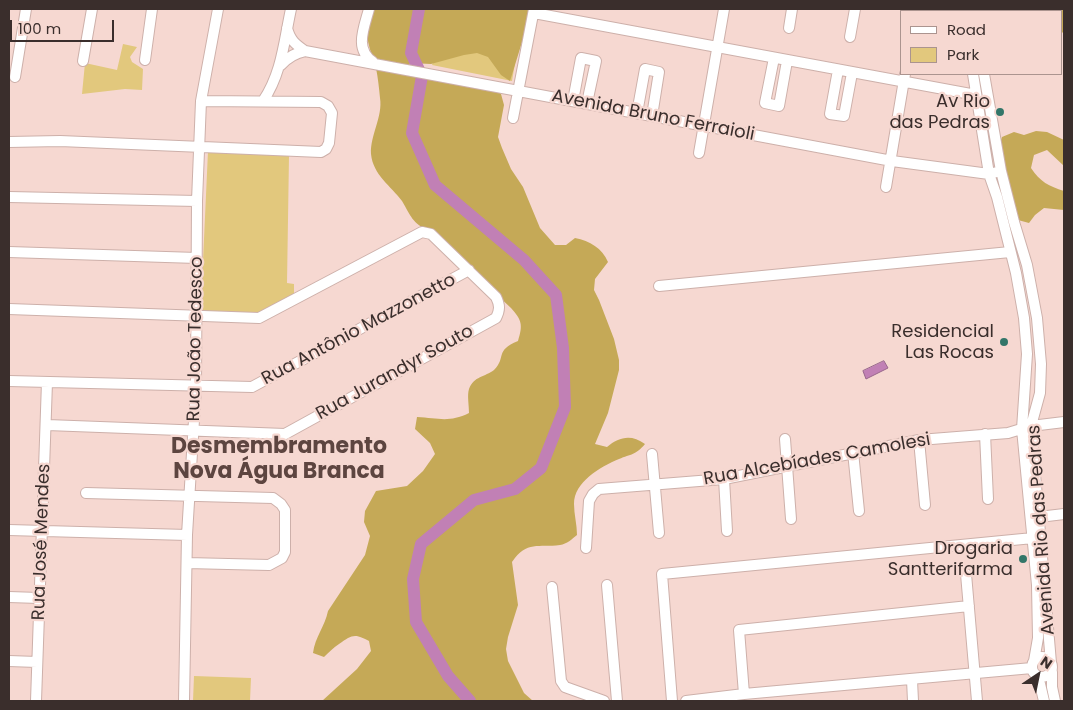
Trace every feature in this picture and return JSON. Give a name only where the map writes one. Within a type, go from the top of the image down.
[{"type":"street","points":[[15,77],[26,9]]},
{"type":"street","points":[[83,61],[92,9]]},
{"type":"street","points":[[145,60],[152,9]]},
{"type":"street","name":"Rua João Tedesco","points":[[184,701],[187,535],[196,387],[197,201],[201,101],[218,9]]},
{"type":"street","points":[[263,101],[270,90],[280,65],[291,9]]},
{"type":"street","points":[[343,58],[351,54],[361,43],[369,9]]},
{"type":"street","points":[[699,153],[724,9]]},
{"type":"street","points":[[789,28],[792,9]]},
{"type":"street","points":[[850,37],[855,9]]},
{"type":"street","points":[[513,118],[534,11],[852,73],[905,78],[976,95]]},
{"type":"street","points":[[287,28],[289,37],[295,45],[306,51]]},
{"type":"street","points":[[361,43],[366,57],[374,63]]},
{"type":"street","points":[[280,65],[296,53],[306,51]]},
{"type":"street","name":"Avenida Bruno Ferraioli","points":[[306,51],[892,161],[989,174],[1001,171]]},
{"type":"street","points":[[573,101],[581,58],[596,61],[587,103]]},
{"type":"street","points":[[774,58],[765,103],[779,106],[788,60]]},
{"type":"street","points":[[637,113],[645,69],[659,72],[652,116]]},
{"type":"street","points":[[838,70],[830,114],[844,116],[852,73]]},
{"type":"street","name":"Avenida Rio das Pedras","points":[[972,75],[989,174],[1016,273],[1024,318],[1027,354],[1029,499],[1037,585],[1038,638],[1034,668],[1044,701]]},
{"type":"street","name":"Avenida Rio das Pedras","points":[[984,75],[1001,171],[1027,265],[1037,318],[1041,364],[1040,393],[1027,427],[1039,517],[1052,667],[1052,687],[1055,701]]},
{"type":"street","points":[[886,187],[905,78]]},
{"type":"street","points":[[9,142],[60,141],[321,152],[326,149],[329,143],[332,113],[328,106],[320,102],[201,101]]},
{"type":"street","points":[[9,197],[197,201]]},
{"type":"street","points":[[9,309],[259,318],[422,232],[431,234],[469,270]]},
{"type":"street","points":[[9,252],[197,258]]},
{"type":"street","points":[[659,286],[1010,252]]},
{"type":"street","name":"Rua Jurandyr Souto","points":[[47,425],[285,434],[496,318],[499,304],[496,297],[469,270]]},
{"type":"street","name":"Rua Antônio Mazzonetto","points":[[9,381],[252,388],[469,270]]},
{"type":"street","name":"Rua José Mendes","points":[[36,701],[47,382]]},
{"type":"street","name":"Rua Alcebíades Camolesi","points":[[586,546],[589,501],[599,489],[724,479],[919,440],[1008,433],[1027,427],[1064,422]]},
{"type":"street","points":[[985,434],[988,499]]},
{"type":"street","points":[[785,439],[791,519]]},
{"type":"street","points":[[919,440],[925,506]]},
{"type":"street","points":[[853,452],[859,511]]},
{"type":"street","points":[[652,454],[659,533]]},
{"type":"street","points":[[724,479],[727,531]]},
{"type":"street","points":[[86,493],[190,494],[273,498],[285,510],[285,552],[282,558],[269,564],[187,563]]},
{"type":"street","points":[[1029,499],[1034,503],[1035,514],[1039,517],[1064,514]]},
{"type":"street","points":[[9,530],[187,535]]},
{"type":"street","points":[[672,701],[662,574],[1033,538]]},
{"type":"street","points":[[966,574],[977,701]]},
{"type":"street","points":[[607,585],[617,701]]},
{"type":"street","points":[[552,587],[561,681],[565,687],[604,701]]},
{"type":"street","points":[[9,597],[39,598]]},
{"type":"street","points":[[744,694],[739,630],[969,606]]},
{"type":"street","points":[[686,701],[1034,668],[1044,657],[1052,667],[1045,677],[1038,676],[1034,668]]},
{"type":"street","points":[[9,661],[37,662]]},
{"type":"street","points":[[912,680],[913,701]]},
{"type":"green space","points":[[524,9],[512,81],[432,65],[445,31]]},
{"type":"green space","points":[[123,44],[137,47],[130,57],[132,62],[143,69],[142,90],[125,89],[82,94],[85,63],[117,70]]},
{"type":"green space","points":[[208,151],[289,156],[287,283],[294,284],[294,297],[259,315],[203,313],[202,283]]},
{"type":"green space","points":[[194,676],[251,678],[250,701],[193,701]]},
{"type":"shaded area","points":[[370,9],[530,9],[510,81],[501,75],[488,57],[477,53],[431,64],[410,63],[408,73],[493,88],[501,94],[504,105],[498,137],[511,169],[523,187],[540,228],[555,245],[566,245],[575,238],[590,243],[599,249],[608,262],[595,279],[594,290],[614,339],[619,360],[619,370],[608,413],[595,444],[607,447],[621,439],[630,438],[645,444],[636,452],[596,471],[583,482],[575,496],[574,504],[577,535],[563,544],[533,546],[523,550],[512,562],[518,605],[506,649],[508,661],[524,693],[533,701],[322,701],[357,669],[371,651],[369,641],[353,636],[324,657],[313,653],[328,611],[365,555],[370,536],[364,522],[365,511],[376,491],[407,486],[423,471],[435,454],[430,443],[415,429],[417,417],[449,419],[469,413],[468,394],[471,385],[477,379],[494,370],[500,361],[503,351],[518,341],[521,331],[519,319],[511,308],[429,231],[415,222],[402,201],[375,168],[372,161],[371,147],[380,105],[376,68],[367,37]]},
{"type":"shaded area","points":[[1064,9],[1064,34],[1063,10],[1034,10]]},
{"type":"shaded area","points":[[1036,131],[1047,132],[1064,140],[1064,166],[1047,150],[1034,155],[1031,168],[1045,183],[1064,191],[1064,210],[1044,208],[1029,223],[1018,220],[998,148],[1002,137],[1014,132],[1024,135]]},
{"type":"shaded area","points":[[884,361],[888,368],[866,379],[863,371]]},
{"type":"waterway","points":[[419,9],[411,53],[422,76],[412,133],[435,185],[524,260],[556,295],[563,348],[565,407],[541,468],[515,489],[474,500],[421,544],[413,579],[416,622],[448,676],[470,701]]},
{"type":"place","name":"Av Rio das Pedras","points":[[1000,112]]},
{"type":"place","name":"Residencial Las Rocas","points":[[1004,342]]},
{"type":"place","name":"Drogaria Santterifarma","points":[[1023,559]]},
{"type":"district","name":"Desmembramento Nova Água Branca","points":[[279,460]]}]
